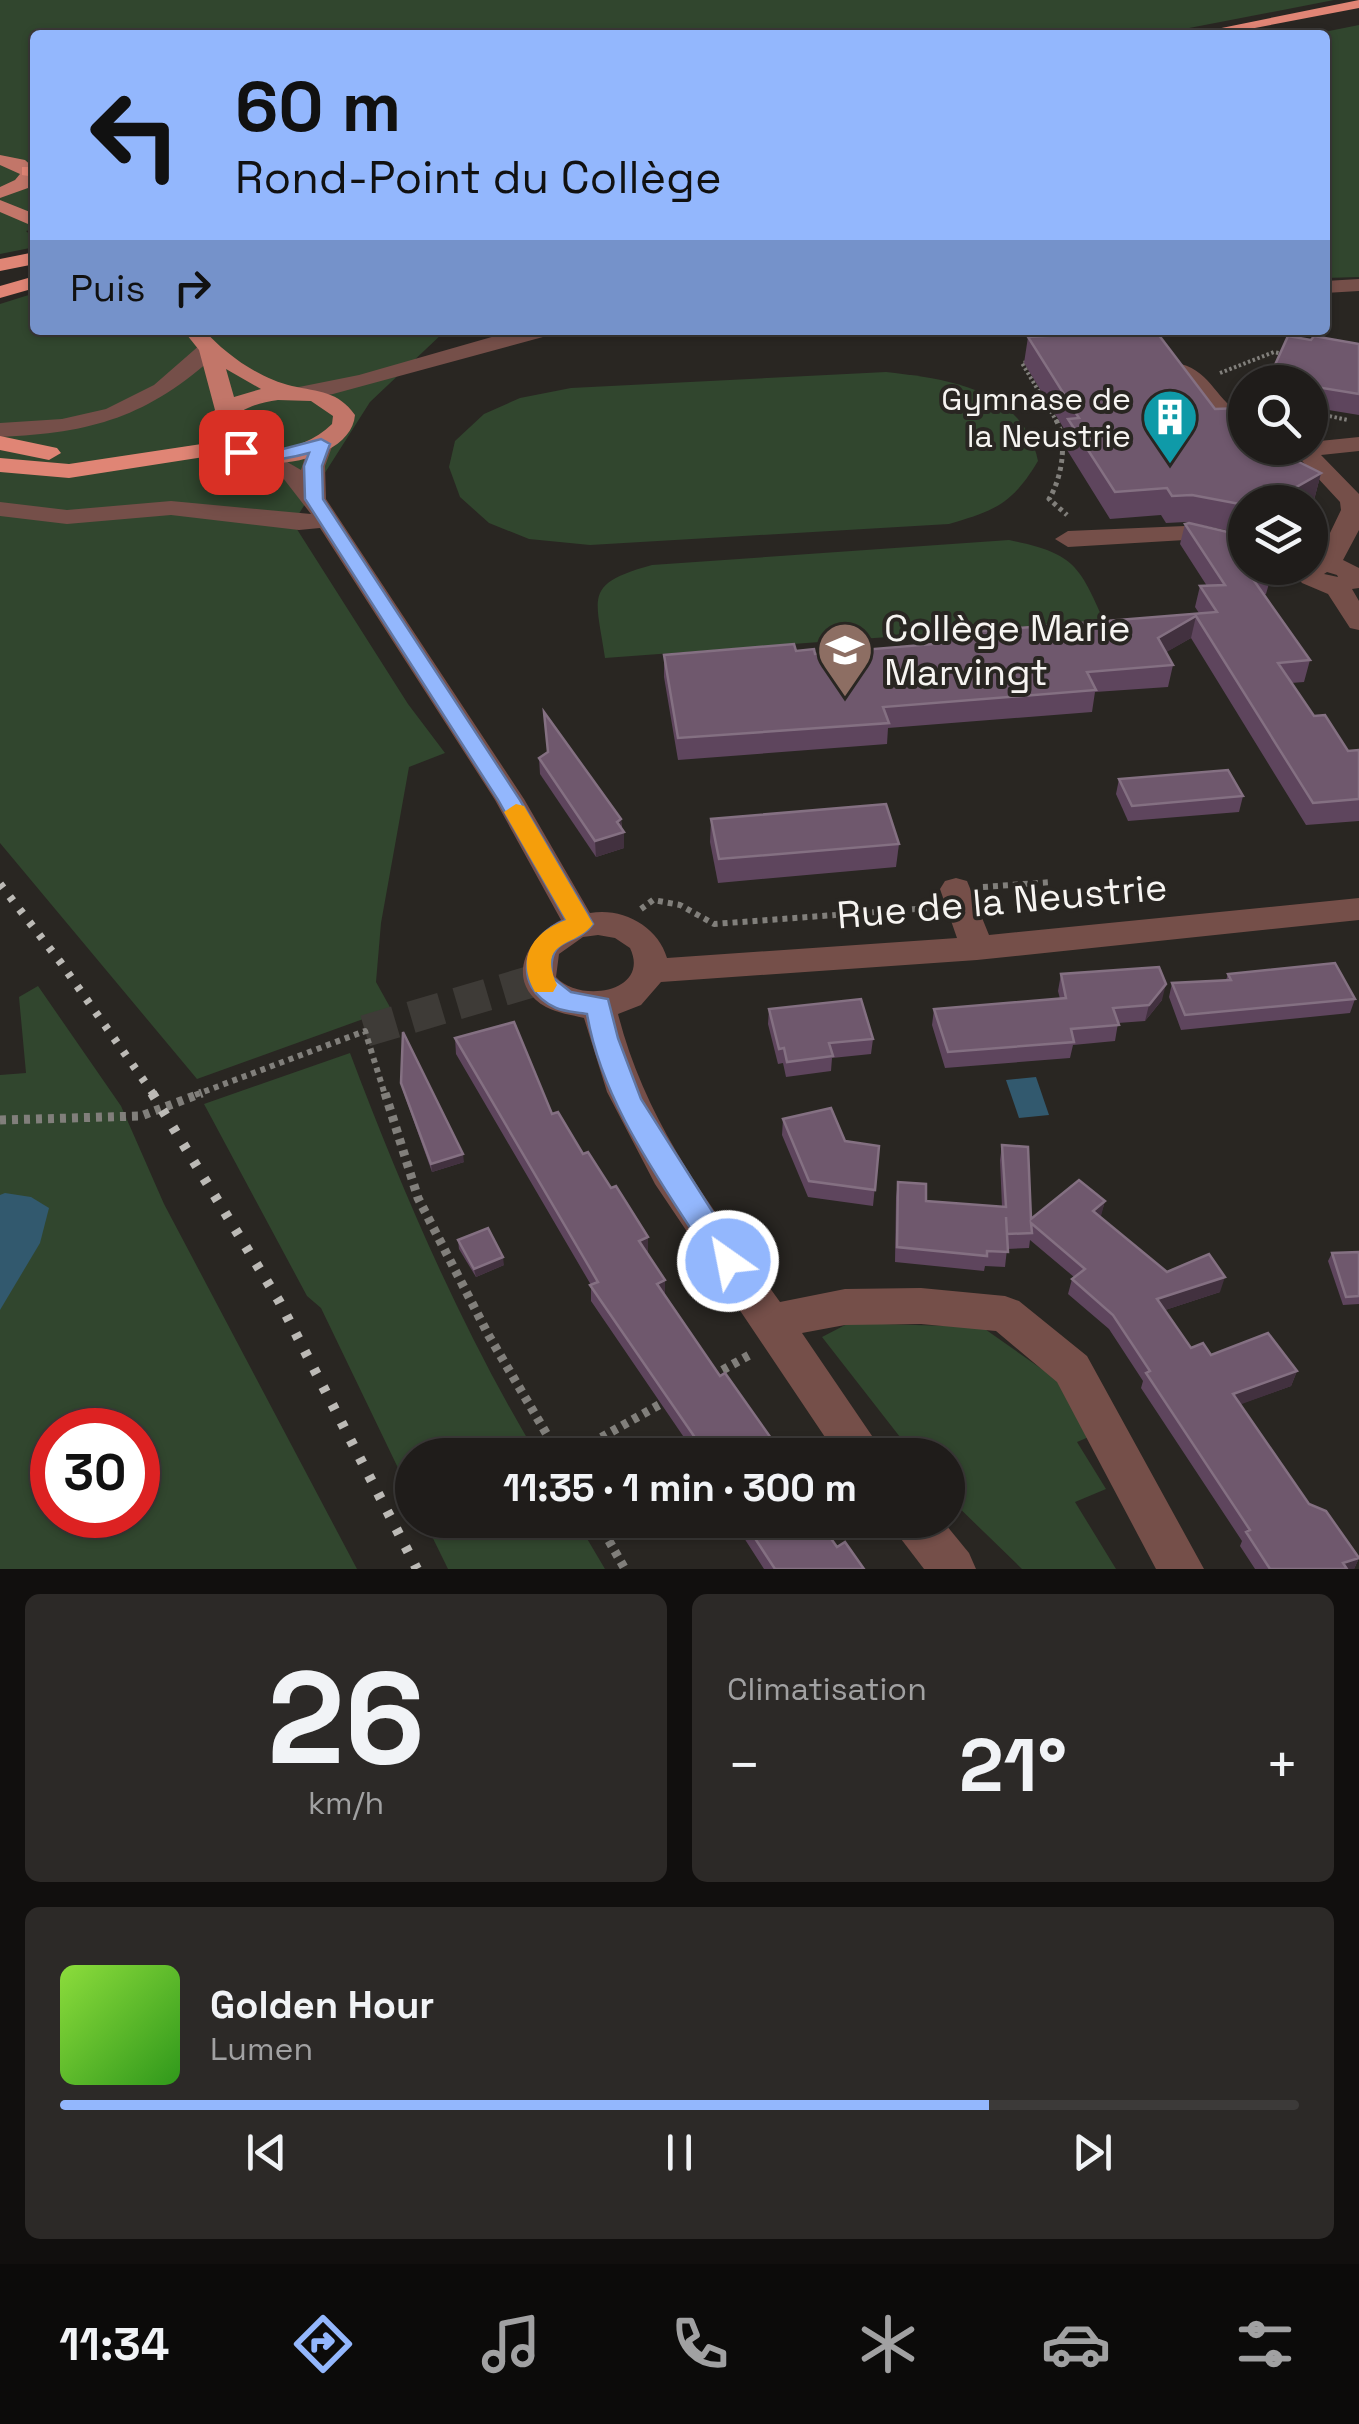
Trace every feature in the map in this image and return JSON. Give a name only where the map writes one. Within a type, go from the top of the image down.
[{"type":"highway","points":[[1221,30],[1359,4]]},
{"type":"highway","points":[[1285,30],[1359,16]]},
{"type":"highway","points":[[0,265],[30,259]]},
{"type":"highway","points":[[0,282],[30,279]]},
{"type":"highway","points":[[0,292],[30,280]]},
{"type":"highway","points":[[0,443],[61,454],[108,452],[222,428]]},
{"type":"highway","points":[[0,465],[68,471],[222,428]]},
{"type":"main road","points":[[0,160],[19,164],[20,180]]},
{"type":"main road","points":[[0,205],[30,219]]},
{"type":"main road","points":[[196,335],[209,350],[253,378],[326,399],[341,410],[342,426],[321,444],[294,453],[263,455],[222,428],[209,350]]},
{"type":"main road","points":[[222,428],[250,399],[295,393]]},
{"type":"street","points":[[1330,286],[1359,285]]},
{"type":"street","points":[[1330,297],[1359,296]]},
{"type":"street","points":[[295,393],[402,372],[524,335]]},
{"type":"street","points":[[0,430],[49,429],[116,416],[178,380],[209,350]]},
{"type":"street","points":[[341,410],[402,372]]},
{"type":"street","points":[[1187,373],[1218,412],[1228,417]]},
{"type":"street","points":[[320,510],[313,466],[321,444]]},
{"type":"street","points":[[1328,446],[1359,444]]},
{"type":"street","points":[[263,455],[291,474],[320,510],[509,800],[580,924]]},
{"type":"street","points":[[1319,465],[1352,501],[1354,512],[1352,525],[1328,558]]},
{"type":"street","points":[[0,509],[67,517],[171,508],[299,524],[320,510]]},
{"type":"street","points":[[1081,539],[1184,533],[1228,542]]},
{"type":"street","points":[[1328,579],[1359,622]]},
{"type":"street","points":[[958,897],[977,948]]},
{"type":"street","name":"Rue de la Neustrie","points":[[652,970],[700,970],[977,948],[1359,909]]},
{"type":"street","points":[[580,924],[618,926],[650,950],[652,970],[638,991],[623,1000],[599,1006],[557,997],[543,985],[537,969],[541,950],[549,940],[580,924]]},
{"type":"street","points":[[599,1006],[604,1038],[628,1102],[685,1196],[851,1438]]},
{"type":"street","points":[[775,1330],[845,1307],[921,1306],[1005,1314],[1072,1369],[1181,1569]]},
{"type":"street","points":[[928,1538],[953,1569]]},
{"type":"path","points":[[1187,373],[1219,373],[1274,352],[1292,355]]},
{"type":"path","points":[[1042,361],[1022,363],[1064,434],[1056,488],[1050,499],[1081,539]]},
{"type":"path","points":[[1328,416],[1359,422]]},
{"type":"path","points":[[618,926],[653,900],[680,905],[714,924],[958,897],[1052,882]]},
{"type":"path","points":[[0,1120],[142,1116],[364,1031],[418,1198],[489,1336],[549,1438]]},
{"type":"path","points":[[699,1382],[775,1330]]},
{"type":"path","points":[[600,1438],[683,1392]]},
{"type":"path","points":[[607,1538],[625,1569]]},
{"type":"green space","points":[[0,0],[1334,0],[1179,30],[30,30],[30,230],[26,231],[30,235],[30,248],[0,254]]},
{"type":"green space","points":[[1359,25],[1359,277],[1330,278],[1330,31]]},
{"type":"green space","points":[[30,295],[30,335],[441,335],[370,402],[293,523],[408,704],[445,753],[409,767],[381,923],[376,982],[391,1009],[197,1079],[0,843],[0,304]]},
{"type":"green space","points":[[886,372],[958,384],[1000,403],[1030,437],[1038,461],[1020,487],[991,509],[949,524],[590,545],[529,539],[489,523],[460,497],[449,467],[455,441],[484,414],[520,398],[571,388]]},
{"type":"green space","points":[[1009,540],[1047,550],[1071,564],[1088,586],[1104,621],[605,658],[599,595],[614,579],[652,565]]},
{"type":"green space","points":[[38,986],[121,1106],[164,1204],[357,1569],[0,1569],[0,1075],[26,1073],[19,997]]},
{"type":"green space","points":[[350,1053],[434,1258],[527,1438],[395,1438],[395,1462],[321,1308],[307,1296],[204,1104]]},
{"type":"green space","points":[[849,1323],[982,1327],[1056,1379],[1091,1436],[1077,1442],[1106,1489],[1075,1502],[1116,1569],[1022,1569],[965,1514],[965,1438],[901,1438],[822,1337]]},
{"type":"green space","points":[[433,1538],[587,1538],[605,1569],[448,1569]]},
{"type":"water","points":[[1036,1077],[1049,1115],[1019,1118],[1006,1080]]},
{"type":"water","points":[[0,1195],[31,1197],[49,1208],[40,1243],[0,1310]]},
{"type":"building","points":[[1159,335],[1215,409],[1228,409],[1228,465],[1305,465],[1321,473],[1300,485],[1228,485],[1228,502],[1192,495],[1172,496],[1167,488],[1115,492],[1068,419],[1079,418],[1028,337]]},
{"type":"building","points":[[1288,336],[1359,344],[1359,394],[1328,389],[1328,365],[1275,365]]},
{"type":"building","points":[[1185,524],[1228,532],[1228,585],[1257,585],[1310,660],[1278,663],[1314,716],[1325,715],[1348,751],[1359,750],[1359,799],[1313,803],[1196,616],[1158,638],[1173,665],[1087,672],[1096,690],[883,707],[889,723],[678,738],[664,655],[794,644],[796,651],[814,649],[815,654],[946,643],[943,634],[1217,612],[1200,586],[1225,585]]},
{"type":"building","points":[[544,712],[621,819],[617,822],[624,832],[595,841],[539,758],[548,752]]},
{"type":"building","points":[[1228,770],[1243,796],[1132,806],[1119,779]]},
{"type":"building","points":[[886,804],[899,844],[719,859],[711,819]]},
{"type":"building","points":[[1335,963],[1355,999],[1185,1015],[1172,983],[1231,980],[1228,974]]},
{"type":"building","points":[[1159,967],[1166,984],[1149,1005],[1113,1008],[1119,1025],[1071,1029],[1074,1042],[948,1052],[934,1009],[1066,998],[1061,974]]},
{"type":"building","points":[[861,999],[873,1039],[829,1043],[833,1056],[787,1062],[784,1048],[779,1049],[769,1009]]},
{"type":"building","points":[[514,1022],[552,1114],[558,1112],[583,1154],[588,1152],[611,1188],[616,1186],[648,1237],[639,1241],[665,1280],[657,1284],[720,1376],[725,1373],[771,1438],[695,1438],[590,1285],[598,1282],[455,1038]]},
{"type":"building","points":[[403,1032],[463,1154],[431,1164],[401,1083]]},
{"type":"building","points":[[831,1108],[845,1141],[879,1146],[875,1190],[809,1181],[783,1119]]},
{"type":"building","points":[[1002,1145],[1028,1147],[1031,1219],[1079,1180],[1105,1201],[1093,1211],[1167,1272],[1209,1254],[1225,1277],[1157,1299],[1191,1348],[1203,1343],[1211,1355],[1268,1333],[1297,1371],[1233,1394],[1309,1504],[1326,1511],[1359,1558],[1343,1563],[1347,1569],[1270,1569],[1246,1532],[1250,1530],[1146,1373],[1150,1371],[1113,1315],[1072,1279],[1085,1269],[1031,1223],[1032,1233],[1007,1234],[1006,1217],[1008,1252],[987,1251],[987,1256],[897,1247],[898,1182],[926,1184],[926,1201],[1006,1207]]},
{"type":"building","points":[[488,1228],[503,1257],[474,1269],[458,1240]]},
{"type":"building","points":[[1359,1252],[1359,1296],[1346,1297],[1332,1253]]},
{"type":"building","points":[[755,1538],[831,1538],[837,1547],[845,1542],[864,1569],[775,1569]]},
{"type":"tunnel","points":[[365,1031],[540,979]]},
{"type":"railway","points":[[0,884],[154,1095]]},
{"type":"railway","points":[[152,1093],[279,1301],[417,1569]]},
{"type":"slow traffic","points":[[516,812],[580,924],[561,931],[541,950],[537,969],[544,985]]},
{"type":"place","name":"Gymnase de la Neustrie","points":[[1170,466]]},
{"type":"place","name":"Collège Marie Marvingt","points":[[845,699]]},
{"type":"route","points":[[241,452],[284,454],[321,444],[313,466],[314,499],[438,696],[509,800],[580,924],[561,931],[545,944],[538,960],[540,979],[549,991],[565,1001],[599,1006],[604,1038],[628,1102],[728,1261]]}]
